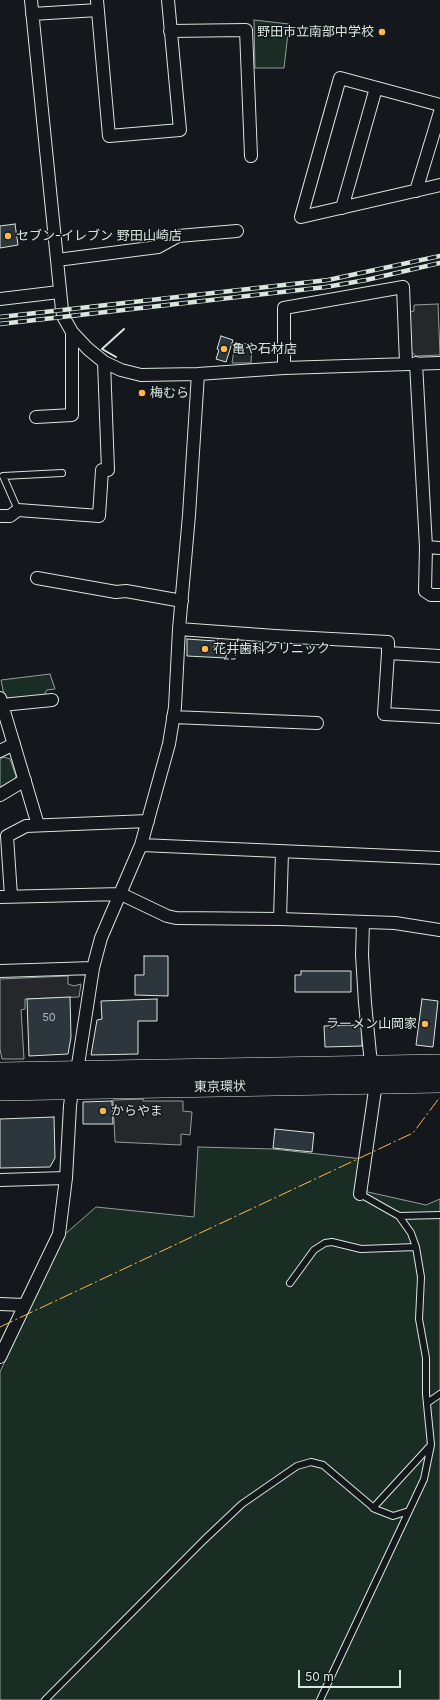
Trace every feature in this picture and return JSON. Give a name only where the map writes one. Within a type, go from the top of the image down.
[{"type":"highway","name":"東京環状","points":[[0,1090],[75,1080],[374,1074],[440,1065]]},
{"type":"highway","name":"東京環状","points":[[0,1073],[75,1080]]},
{"type":"highway","name":"東京環状","points":[[374,1074],[440,1082]]},
{"type":"street","points":[[31,0],[59,292],[64,318],[72,332],[88,349],[104,362],[121,370],[142,374],[198,374],[284,368],[440,363]]},
{"type":"street","points":[[32,14],[98,5],[109,136],[180,130],[168,0]]},
{"type":"street","points":[[170,31],[246,30],[251,156]]},
{"type":"street","points":[[440,106],[340,78],[301,217],[440,185]]},
{"type":"street","points":[[342,208],[376,88]]},
{"type":"street","points":[[416,191],[440,112]]},
{"type":"street","points":[[57,260],[158,247],[178,236],[237,231]]},
{"type":"street","points":[[284,368],[284,308],[403,287],[411,363],[426,547],[425,591],[431,595],[440,595]]},
{"type":"street","points":[[0,299],[59,292]]},
{"type":"street","points":[[36,417],[72,415],[72,332]]},
{"type":"street","points":[[0,516],[10,516],[18,510],[99,516],[102,470],[108,470],[104,362]]},
{"type":"street","points":[[0,1356],[59,1234],[75,1080],[92,968],[101,938],[141,845],[167,752],[175,708],[179,629],[189,515],[198,374]]},
{"type":"street","points":[[426,547],[440,548]]},
{"type":"street","points":[[37,578],[116,592],[126,591],[182,601]]},
{"type":"street","points":[[179,629],[388,642],[384,714],[440,717]]},
{"type":"street","points":[[388,653],[440,656]]},
{"type":"street","points":[[38,825],[1,702],[52,700]]},
{"type":"street","points":[[173,716],[317,722]]},
{"type":"street","points":[[0,751],[14,744]]},
{"type":"street","points":[[0,795],[25,780]]},
{"type":"street","points":[[148,821],[26,826],[8,836],[6,896],[120,894],[166,916],[176,918],[280,919],[394,923],[440,930]]},
{"type":"street","points":[[141,845],[440,858]]},
{"type":"street","points":[[280,919],[282,852]]},
{"type":"street","points":[[360,1194],[374,1074],[362,954],[363,922]]},
{"type":"street","points":[[0,971],[92,968]]},
{"type":"street","points":[[0,1180],[66,1178]]},
{"type":"street","points":[[0,1304],[24,1305]]},
{"type":"lane","points":[[18,510],[3,476],[62,473]]},
{"type":"lane","points":[[320,1700],[424,1479],[431,1444],[427,1404],[426,1358],[420,1319],[421,1277],[416,1247],[411,1232],[399,1216],[360,1194]]},
{"type":"lane","points":[[399,1216],[440,1215]]},
{"type":"lane","points":[[290,1283],[314,1250],[325,1243],[332,1242],[361,1249],[416,1247]]},
{"type":"lane","points":[[427,1404],[440,1394]]},
{"type":"lane","points":[[373,1508],[431,1444]]},
{"type":"lane","points":[[45,1700],[199,1545],[237,1509],[297,1466],[312,1462],[323,1465],[373,1508],[393,1516],[409,1511]]},
{"type":"green space","points":[[254,20],[289,24],[284,68],[255,68]]},
{"type":"green space","points":[[50,674],[55,689],[47,690],[43,696],[10,699],[4,695],[1,680]]},
{"type":"green space","points":[[4,757],[10,759],[16,776],[14,782],[0,790],[0,759]]},
{"type":"green space","points":[[198,1147],[273,1149],[363,1159],[363,1189],[368,1192],[426,1205],[440,1199],[440,1700],[0,1700],[0,1372],[64,1235],[96,1207],[194,1217]]},
{"type":"shaded area","points":[[438,304],[440,355],[416,356],[411,352],[410,312],[414,311],[414,305]]},
{"type":"shaded area","points":[[235,343],[252,344],[251,363],[232,363]]},
{"type":"shaded area","points":[[218,636],[238,638],[236,647],[217,645]]},
{"type":"shaded area","points":[[68,976],[68,984],[74,986],[81,984],[79,997],[25,999],[25,1009],[21,1010],[24,1059],[2,1059],[0,1049],[0,979]]},
{"type":"shaded area","points":[[143,1099],[143,1101],[183,1101],[183,1111],[192,1112],[190,1135],[181,1134],[181,1145],[115,1142],[113,1100]]},
{"type":"building","name":"セブン-イレブン 野田山崎店","points":[[15,224],[18,245],[0,248],[0,226]]},
{"type":"building","name":"亀や石材店","points":[[221,336],[233,340],[226,362],[216,359]]},
{"type":"building","name":"花井歯科クリニック","points":[[187,639],[215,641],[214,648],[227,649],[226,658],[187,656]]},
{"type":"building","points":[[144,956],[168,956],[168,996],[135,995],[135,975],[144,975]]},
{"type":"building","points":[[301,971],[351,971],[351,992],[295,992],[295,975],[301,975]]},
{"type":"building","points":[[70,997],[71,1037],[68,1054],[29,1056],[27,999]]},
{"type":"building","points":[[157,999],[157,1021],[138,1021],[138,1054],[91,1055],[97,1020],[102,1019],[101,1001]]},
{"type":"building","points":[[422,999],[438,1001],[433,1047],[416,1045]]},
{"type":"building","points":[[362,1025],[362,1046],[325,1047],[324,1026]]},
{"type":"building","points":[[112,1101],[113,1124],[83,1124],[83,1102]]},
{"type":"building","points":[[54,1117],[55,1158],[50,1167],[0,1168],[0,1119]]},
{"type":"building","points":[[275,1129],[314,1133],[312,1152],[273,1148]]},
{"type":"railway","points":[[0,317],[328,280],[440,256]]},
{"type":"railway","points":[[0,324],[326,287],[366,280],[440,263]]},
{"type":"fence","points":[[224,659],[235,659],[238,638]]},
{"type":"wall","points":[[116,357],[102,349],[124,329]]},
{"type":"power","points":[[0,1327],[413,1133],[440,1097]]},
{"type":"place","name":"野田市立南部中学校","points":[[382,32]]},
{"type":"place","name":"セブン-イレブン 野田山崎店","points":[[8,236]]},
{"type":"place","name":"亀や石材店","points":[[224,349]]},
{"type":"place","name":"梅むら","points":[[142,393]]},
{"type":"place","name":"花井歯科クリニック","points":[[205,649]]},
{"type":"place","name":"ラーメン山岡家","points":[[425,1024]]},
{"type":"place","name":"からやま","points":[[103,1111]]}]
